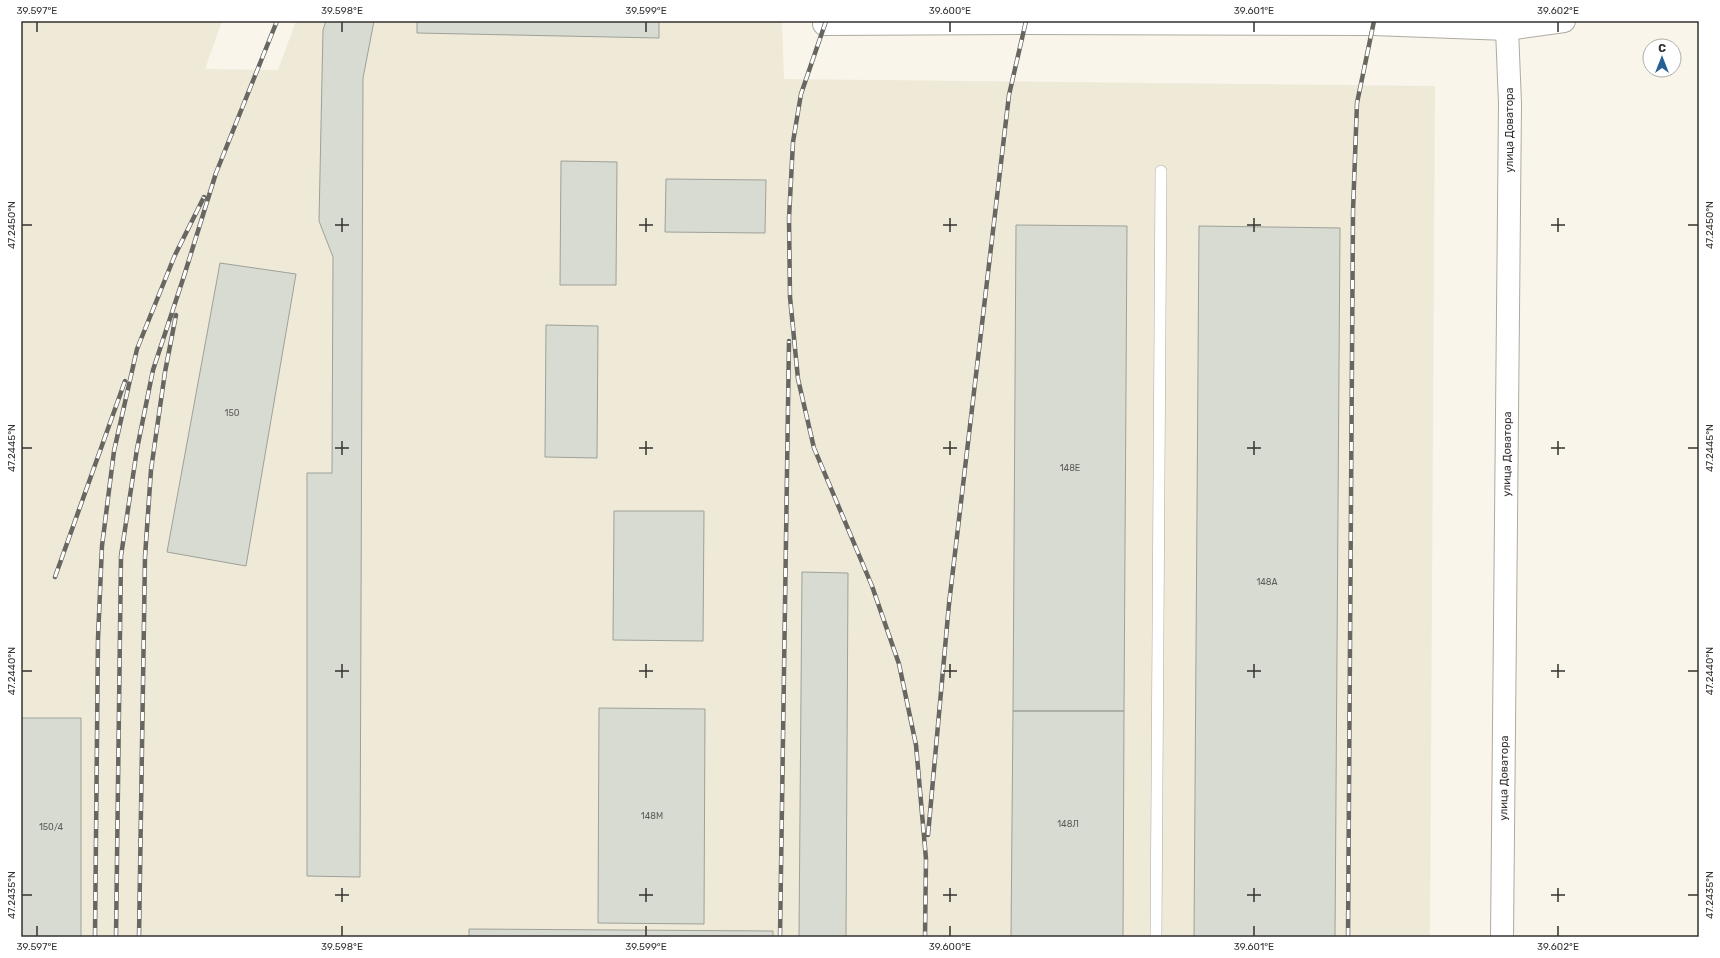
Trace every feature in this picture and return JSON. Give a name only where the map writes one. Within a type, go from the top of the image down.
[{"type":"street","points":[[824,24],[1373,24],[1507,29],[1564,21]]},
{"type":"street","name":"улица Доватора","points":[[1502,937],[1510,104],[1507,29]]},
{"type":"lane","points":[[1156,937],[1161,171]]},
{"type":"shaded area","points":[[21,21],[222,21],[205,69],[278,70],[296,21],[782,21],[784,79],[1435,86],[1430,937],[21,937]]},
{"type":"building","points":[[326,21],[374,21],[363,78],[360,877],[307,876],[307,473],[332,473],[333,257],[319,221],[323,30]]},
{"type":"building","points":[[417,21],[659,21],[659,38],[417,33]]},
{"type":"building","points":[[561,161],[617,162],[616,285],[560,285]]},
{"type":"building","points":[[666,179],[766,180],[765,233],[665,232]]},
{"type":"building","points":[[1016,225],[1127,226],[1124,711],[1013,711]]},
{"type":"building","points":[[1199,226],[1340,228],[1335,937],[1194,937]]},
{"type":"building","points":[[220,263],[296,274],[246,566],[167,552]]},
{"type":"building","points":[[546,325],[598,326],[597,458],[545,457]]},
{"type":"building","points":[[614,511],[704,511],[703,641],[613,640]]},
{"type":"building","points":[[802,572],[848,573],[846,937],[799,937]]},
{"type":"building","points":[[599,708],[705,709],[704,924],[598,923]]},
{"type":"building","points":[[1013,711],[1124,711],[1123,937],[1011,937]]},
{"type":"building","points":[[21,718],[81,718],[81,937],[21,937]]},
{"type":"building","points":[[469,929],[773,931],[773,937],[469,937]]},
{"type":"railway","points":[[116,937],[121,556],[137,449],[153,370],[216,173],[277,21]]},
{"type":"railway","points":[[826,21],[801,94],[793,142],[789,218],[790,297],[798,379],[814,448],[872,586],[899,664],[916,745],[926,859],[925,937]]},
{"type":"railway","points":[[928,835],[949,604],[1009,95],[1026,21]]},
{"type":"railway","points":[[1348,937],[1353,211],[1357,103],[1374,21]]},
{"type":"railway","points":[[95,937],[98,638],[102,546],[114,451],[137,349],[175,255],[204,197]]},
{"type":"railway","points":[[139,937],[145,557],[151,470],[165,372],[176,315]]},
{"type":"railway","points":[[780,937],[789,341]]},
{"type":"railway","points":[[55,577],[125,381]]}]
